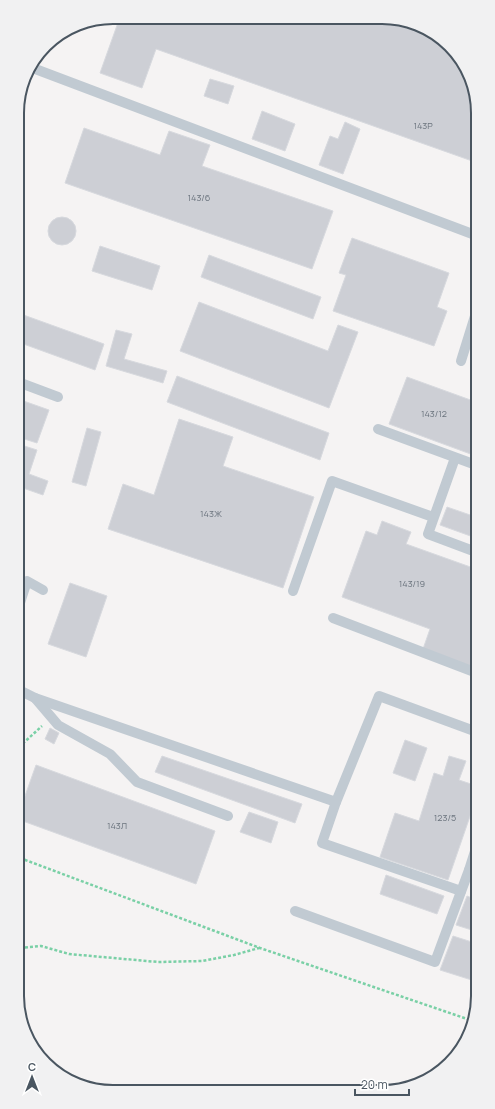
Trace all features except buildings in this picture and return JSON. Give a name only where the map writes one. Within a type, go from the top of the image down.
[{"type":"lane","points":[[36,68],[471,233]]},
{"type":"lane","points":[[461,361],[471,329]]},
{"type":"lane","points":[[24,384],[58,398]]},
{"type":"lane","points":[[378,429],[471,463]]},
{"type":"lane","points":[[455,458],[428,534],[471,550]]},
{"type":"lane","points":[[294,591],[332,480],[433,517]]},
{"type":"lane","points":[[24,590],[27,581],[43,590]]},
{"type":"lane","points":[[333,618],[471,671]]},
{"type":"lane","points":[[24,692],[35,698],[336,802]]},
{"type":"lane","points":[[461,892],[322,843],[336,802],[379,696],[471,730]]},
{"type":"lane","points":[[35,698],[58,725],[110,754],[137,782],[228,816]]},
{"type":"lane","points":[[295,911],[435,962],[461,892],[471,874]]},
{"type":"path","points":[[24,742],[52,717]]},
{"type":"path","points":[[24,860],[260,948],[467,1019]]},
{"type":"path","points":[[24,948],[41,946],[69,954],[158,962],[202,961],[260,948]]}]
